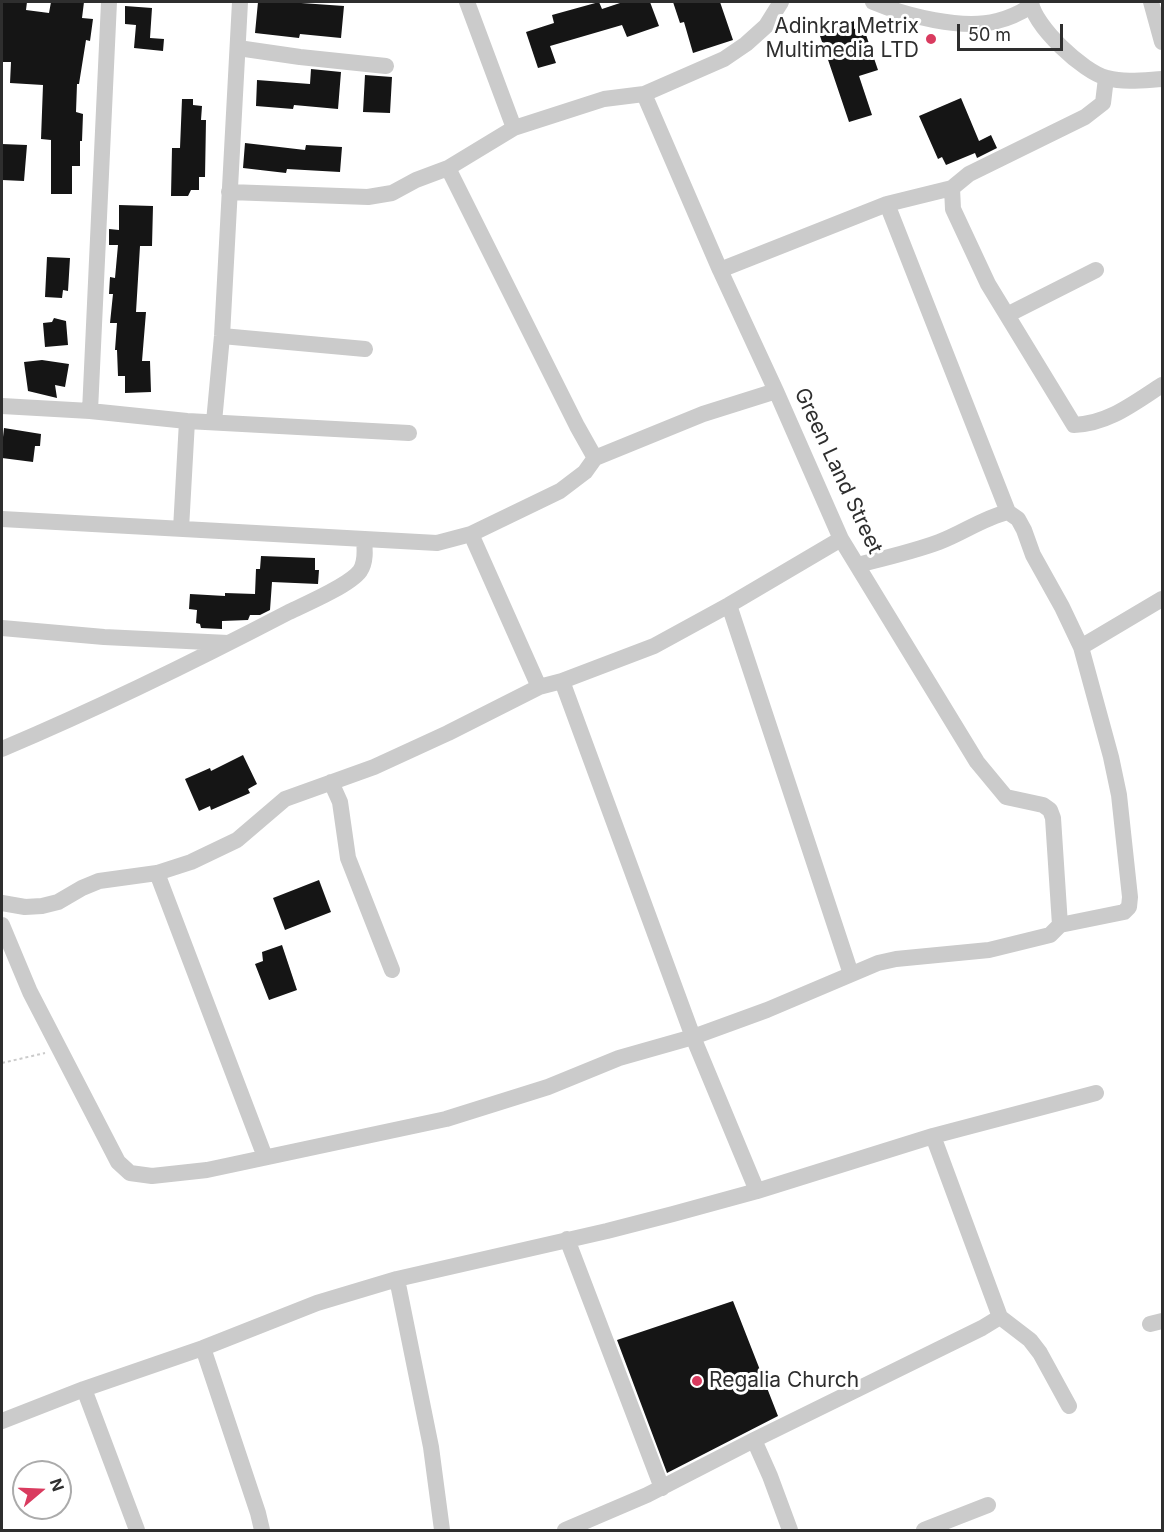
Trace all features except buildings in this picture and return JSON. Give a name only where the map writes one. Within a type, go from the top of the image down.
[{"type":"street","points":[[90,411],[109,2]]},
{"type":"street","points":[[214,422],[222,336],[240,2]]},
{"type":"street","points":[[467,2],[514,128]]},
{"type":"street","points":[[229,192],[368,197],[392,193],[416,180],[448,168],[514,128],[604,99],[644,94],[724,59],[766,26],[781,2]]},
{"type":"street","points":[[873,2],[920,9],[959,24],[994,22],[1014,16],[1031,4],[1036,17],[1066,51],[1091,71],[1106,78],[1137,81],[1162,79]]},
{"type":"street","points":[[1151,2],[1162,42]]},
{"type":"street","points":[[238,48],[386,66]]},
{"type":"street","points":[[720,270],[887,204],[952,188],[969,174],[1085,117],[1103,103],[1106,78]]},
{"type":"street","name":"Green Land Street","points":[[644,94],[720,270],[841,538],[977,762],[1001,792],[1012,800],[1043,805],[1050,810],[1053,818],[1060,925]]},
{"type":"street","points":[[448,168],[595,458]]},
{"type":"street","points":[[952,188],[954,209],[988,284],[1074,425],[1091,425],[1110,418],[1162,385]]},
{"type":"street","points":[[2,925],[30,992],[118,1162],[130,1173],[152,1176],[207,1170],[446,1119],[548,1087],[619,1058],[693,1036],[767,1010],[878,963],[896,959],[989,950],[1038,939],[1050,935],[1060,925],[1119,914],[1129,907],[1130,897],[1119,795],[1112,757],[1081,648],[1033,555],[1024,530],[1018,519],[1008,512],[887,204]]},
{"type":"street","points":[[1007,315],[1096,270]]},
{"type":"street","points":[[222,336],[365,349]]},
{"type":"street","points":[[2,519],[436,543],[471,534],[560,491],[585,472],[595,458],[703,414],[776,391]]},
{"type":"street","points":[[2,405],[187,421],[409,433]]},
{"type":"street","points":[[181,529],[187,421]]},
{"type":"street","points":[[857,565],[940,542],[992,516],[1008,512]]},
{"type":"street","points":[[471,534],[539,687]]},
{"type":"street","points":[[2,903],[25,907],[42,906],[58,902],[99,881],[157,873],[191,862],[237,840],[285,799],[374,767],[539,687],[562,681],[654,645],[841,538]]},
{"type":"street","points":[[2,750],[230,643],[338,587],[360,571],[366,553],[364,540]]},
{"type":"street","points":[[1081,648],[1162,599]]},
{"type":"street","points":[[729,604],[851,974]]},
{"type":"street","points":[[2,628],[104,637],[230,643]]},
{"type":"street","points":[[562,681],[693,1036],[757,1191]]},
{"type":"street","points":[[331,782],[340,802],[348,858],[392,970]]},
{"type":"street","points":[[157,873],[265,1157]]},
{"type":"street","points":[[2,1421],[84,1389],[203,1348],[318,1303],[397,1279],[607,1231],[757,1191],[933,1136],[1096,1093]]},
{"type":"street","points":[[933,1136],[1000,1317],[1006,1324],[1030,1340],[1040,1353],[1069,1406]]},
{"type":"street","points":[[567,1239],[662,1488]]},
{"type":"street","points":[[397,1279],[431,1447],[442,1530]]},
{"type":"street","points":[[565,1530],[662,1488],[1000,1317]]},
{"type":"street","points":[[203,1348],[262,1530]]},
{"type":"street","points":[[84,1389],[137,1530]]},
{"type":"street","points":[[754,1440],[790,1530]]},
{"type":"street","points":[[924,1530],[988,1505]]},
{"type":"path","points":[[2,1063],[31,1058],[59,1049]]},
{"type":"place","name":"Adinkra Metrix Multimedia LTD","points":[[931,39]]},
{"type":"place","name":"Regalia Church","points":[[697,1381]]}]
